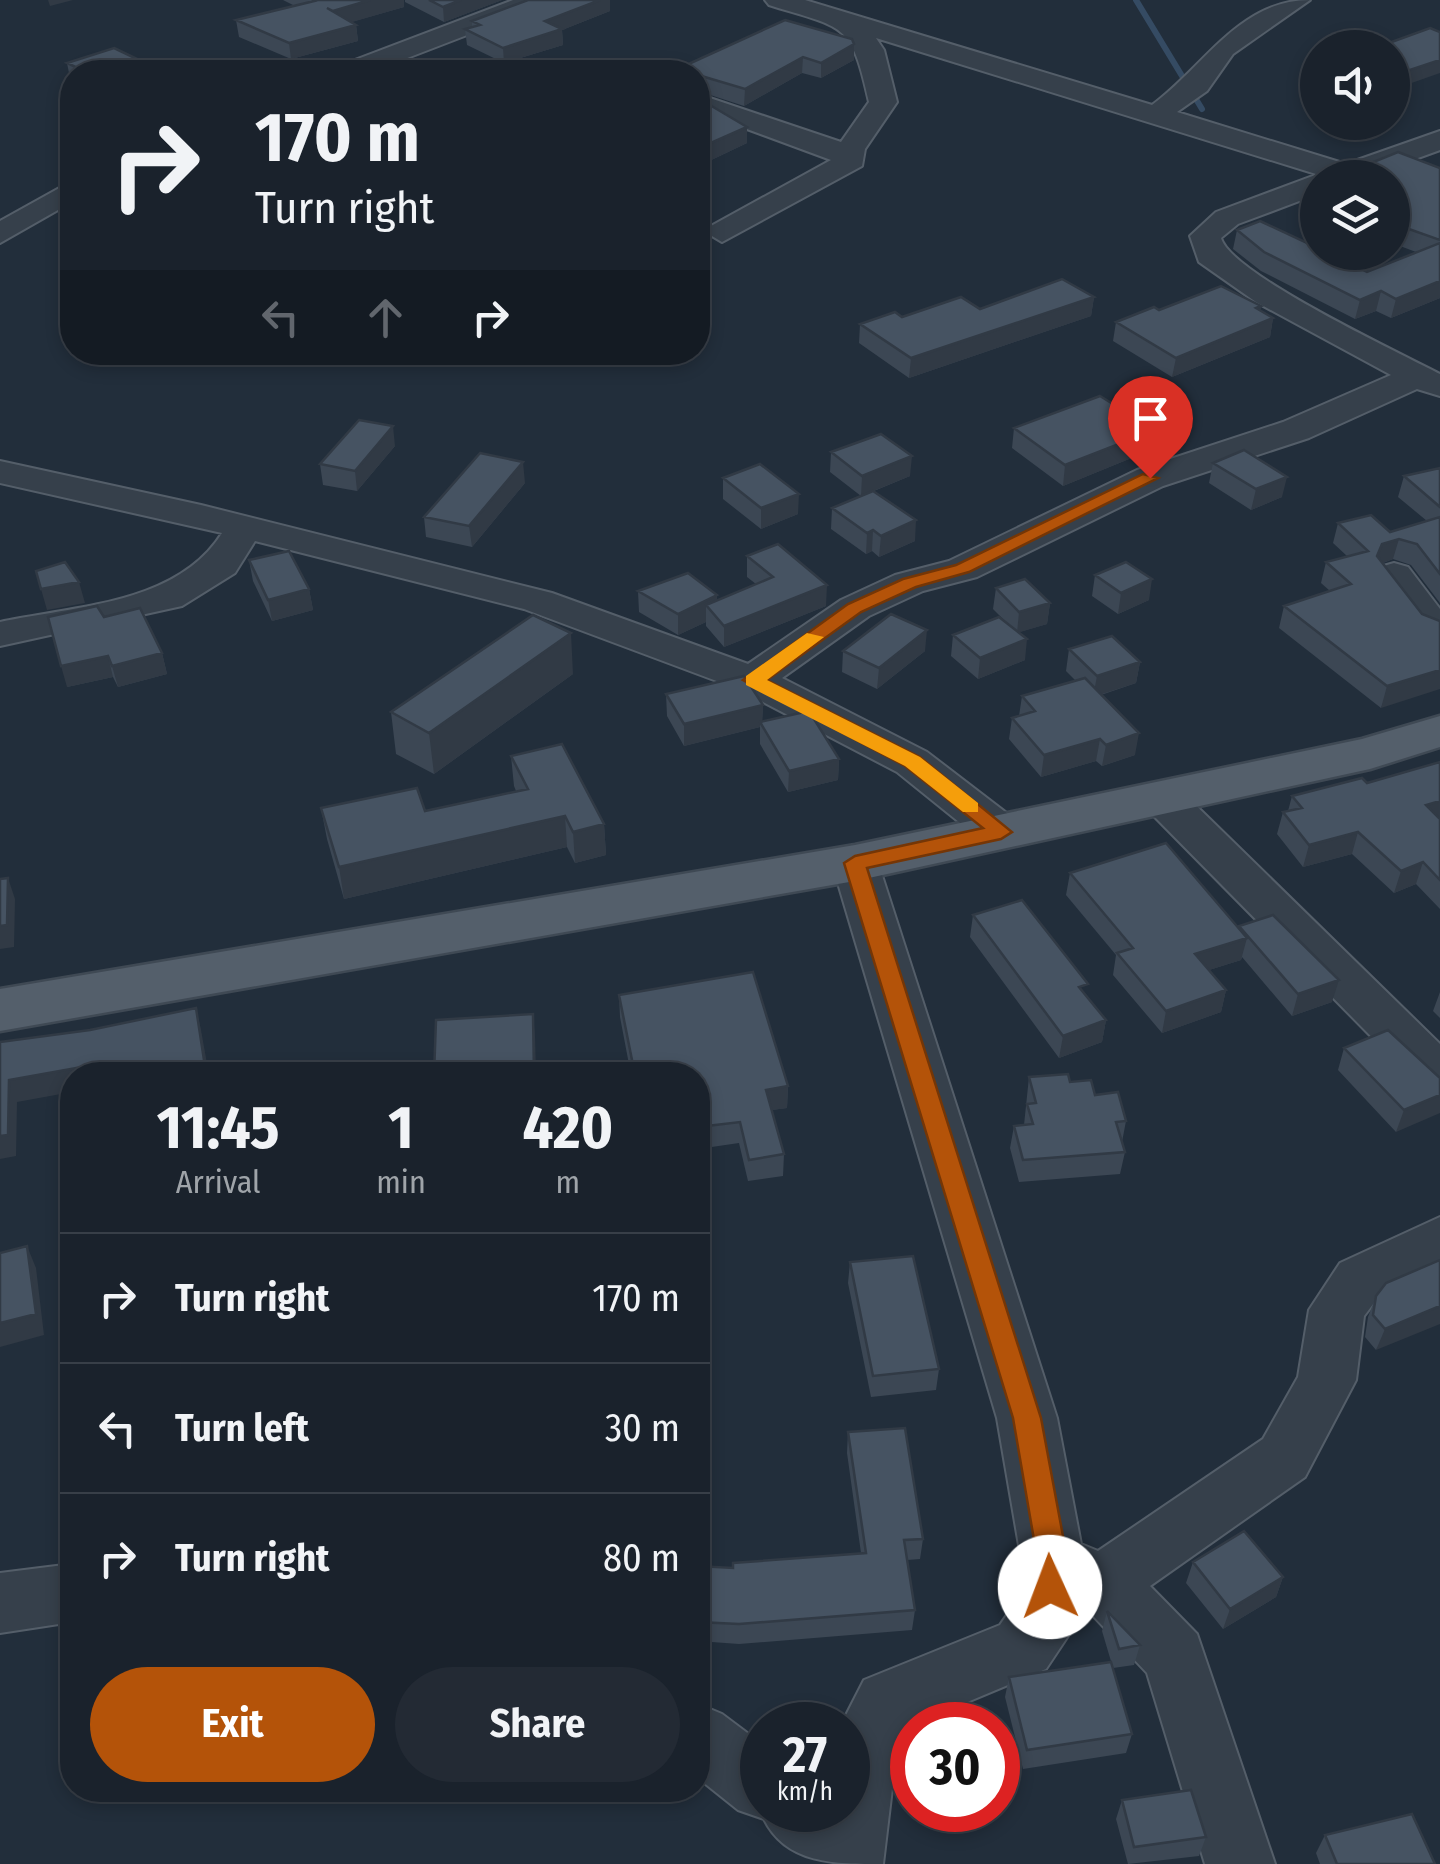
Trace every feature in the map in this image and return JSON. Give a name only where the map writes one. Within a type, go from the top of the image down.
[{"type":"main road","points":[[0,1010],[855,863],[1370,753],[1440,731]]},
{"type":"street","points":[[379,60],[536,0]]},
{"type":"street","points":[[778,0],[1154,116],[1300,167]]},
{"type":"street","points":[[1154,116],[1196,85],[1224,48],[1298,0]]},
{"type":"street","points":[[850,21],[871,50],[884,102],[852,148],[852,160]]},
{"type":"street","points":[[710,106],[830,148],[852,160]]},
{"type":"street","points":[[1384,160],[1440,140]]},
{"type":"street","points":[[722,233],[852,160]]},
{"type":"street","points":[[1300,190],[1227,218],[1206,236],[1210,256],[1267,296],[1428,381]]},
{"type":"street","points":[[0,234],[60,197]]},
{"type":"street","points":[[753,680],[855,608],[896,589],[963,568],[1150,478],[1428,381]]},
{"type":"street","points":[[0,472],[288,537],[538,602],[753,680],[912,762],[1001,832]]},
{"type":"street","points":[[221,566],[244,527]]},
{"type":"street","points":[[0,634],[168,598],[221,566],[288,537]]},
{"type":"street","points":[[1394,575],[1412,605],[1440,630]]},
{"type":"street","points":[[1162,798],[1440,1075]]},
{"type":"street","points":[[855,863],[1027,1418],[1079,1572],[1174,1656],[1240,1864]]},
{"type":"street","points":[[849,1858],[863,1752],[887,1702],[1023,1647],[1079,1572],[1284,1458],[1327,1380],[1336,1310],[1360,1279],[1440,1240]]},
{"type":"street","points":[[0,1603],[60,1596]]},
{"type":"street","points":[[710,1746],[740,1769]]},
{"type":"street","points":[[819,1832],[849,1858]]},
{"type":"building","points":[[370,0],[333,11],[327,8],[356,25],[289,43],[236,20],[314,1]]},
{"type":"building","points":[[429,0],[461,0],[443,7]]},
{"type":"building","points":[[528,0],[600,0],[545,21],[562,29],[503,48],[465,29],[480,25],[472,21]]},
{"type":"building","points":[[785,20],[852,39],[854,44],[821,63],[803,57],[745,89],[710,79],[710,60],[697,60]]},
{"type":"building","points":[[1430,28],[1440,32],[1440,60],[1410,70],[1410,35]]},
{"type":"building","points":[[114,48],[139,60],[76,60]]},
{"type":"building","points":[[710,105],[747,127],[710,143]]},
{"type":"building","points":[[1398,152],[1440,168],[1440,240],[1410,229],[1410,160],[1378,160]]},
{"type":"building","points":[[1260,221],[1300,240],[1300,270],[1264,252],[1237,230]]},
{"type":"building","points":[[1440,243],[1440,281],[1396,299],[1381,291],[1360,300],[1300,270],[1410,270],[1410,255]]},
{"type":"building","points":[[1062,279],[1094,297],[911,358],[860,324],[895,312],[902,317],[961,297],[980,309]]},
{"type":"building","points":[[1221,286],[1261,306],[1256,308],[1273,318],[1176,358],[1116,322],[1154,307],[1159,310]]},
{"type":"building","points":[[1100,396],[1155,430],[1065,465],[1014,428]]},
{"type":"building","points":[[359,420],[393,426],[355,471],[320,464]]},
{"type":"building","points":[[881,434],[912,456],[862,476],[831,452]]},
{"type":"building","points":[[1244,450],[1287,477],[1256,489],[1213,463]]},
{"type":"building","points":[[480,453],[523,462],[469,526],[424,517]]},
{"type":"building","points":[[760,464],[799,494],[761,508],[723,478]]},
{"type":"building","points":[[1440,468],[1440,507],[1404,476]]},
{"type":"building","points":[[873,491],[916,520],[881,536],[873,530],[867,533],[832,508]]},
{"type":"building","points":[[1371,515],[1390,532],[1440,517],[1440,574],[1417,544],[1399,539],[1382,544],[1377,556],[1422,614],[1440,621],[1440,670],[1387,686],[1284,606],[1351,584],[1326,562],[1368,551],[1338,523]]},
{"type":"building","points":[[778,544],[827,585],[724,626],[706,605],[773,577],[747,556]]},
{"type":"building","points":[[289,551],[309,589],[268,600],[249,560]]},
{"type":"building","points":[[65,562],[79,582],[41,589],[36,571]]},
{"type":"building","points":[[1126,562],[1152,579],[1121,593],[1095,575]]},
{"type":"building","points":[[688,573],[717,595],[678,614],[638,591]]},
{"type":"building","points":[[1025,579],[1050,603],[1019,612],[996,588]]},
{"type":"building","points":[[97,606],[104,617],[140,608],[162,653],[112,666],[108,656],[61,666],[48,617]]},
{"type":"building","points":[[891,614],[927,630],[879,668],[843,651]]},
{"type":"building","points":[[533,615],[571,633],[429,733],[391,712]]},
{"type":"building","points":[[999,617],[1027,639],[980,658],[953,635]]},
{"type":"building","points":[[1112,636],[1140,662],[1097,676],[1069,649]]},
{"type":"building","points":[[744,676],[763,705],[684,724],[666,694]]},
{"type":"building","points":[[1085,678],[1139,733],[1106,745],[1100,739],[1044,755],[1012,718],[1035,711],[1022,696]]},
{"type":"building","points":[[809,711],[839,759],[789,771],[760,722]]},
{"type":"building","points":[[562,744],[604,824],[573,832],[565,816],[339,867],[321,808],[417,788],[425,811],[528,789],[511,756]]},
{"type":"building","points":[[1440,762],[1440,801],[1426,805],[1440,819],[1440,880],[1423,862],[1401,871],[1358,832],[1309,845],[1283,812],[1302,808],[1292,796],[1362,778],[1367,783]]},
{"type":"building","points":[[1166,843],[1247,938],[1195,954],[1226,990],[1166,1011],[1117,953],[1133,948],[1070,873]]},
{"type":"building","points":[[8,878],[7,925],[0,926],[0,879]]},
{"type":"building","points":[[1022,900],[1088,984],[1079,987],[1106,1020],[1063,1036],[973,915]]},
{"type":"building","points":[[1273,915],[1339,980],[1298,994],[1239,926]]},
{"type":"building","points":[[753,972],[788,1086],[766,1090],[784,1154],[749,1160],[740,1122],[710,1126],[710,1062],[632,1062],[619,995]]},
{"type":"building","points":[[196,1008],[204,1062],[60,1062],[60,1071],[9,1080],[8,1135],[0,1136],[0,1042],[90,1030]]},
{"type":"building","points":[[533,1014],[534,1062],[434,1062],[436,1020]]},
{"type":"building","points":[[1388,1030],[1440,1078],[1440,1095],[1404,1110],[1344,1048]]},
{"type":"building","points":[[1068,1074],[1070,1082],[1091,1080],[1095,1095],[1118,1092],[1126,1121],[1116,1122],[1125,1152],[1023,1160],[1014,1126],[1033,1124],[1027,1104],[1036,1103],[1029,1077]]},
{"type":"building","points":[[27,1246],[36,1314],[0,1323],[0,1253]]},
{"type":"building","points":[[913,1256],[939,1369],[873,1376],[850,1262]]},
{"type":"building","points":[[1440,1260],[1440,1306],[1385,1329],[1373,1315],[1376,1296],[1386,1283]]},
{"type":"building","points":[[905,1428],[923,1539],[904,1540],[915,1610],[739,1624],[710,1623],[710,1567],[733,1568],[733,1563],[866,1553],[848,1432]]},
{"type":"building","points":[[1244,1531],[1283,1577],[1230,1609],[1193,1562]]},
{"type":"building","points":[[1107,1611],[1140,1645],[1119,1649]]},
{"type":"building","points":[[1111,1662],[1132,1734],[1027,1750],[1020,1702],[1015,1702],[1009,1677]]},
{"type":"building","points":[[1191,1790],[1206,1837],[1134,1847],[1122,1800]]},
{"type":"building","points":[[1412,1814],[1435,1864],[1337,1864],[1325,1835]]},
{"type":"waterway","points":[[1136,0],[1202,109]]},
{"type":"slow traffic","points":[[814,637],[753,680],[912,762],[971,808]]},
{"type":"route","points":[[1050,1587],[1053,1563],[1027,1418],[855,863],[1001,832],[912,762],[753,680],[855,608],[909,583],[963,568],[1150,478]]}]
